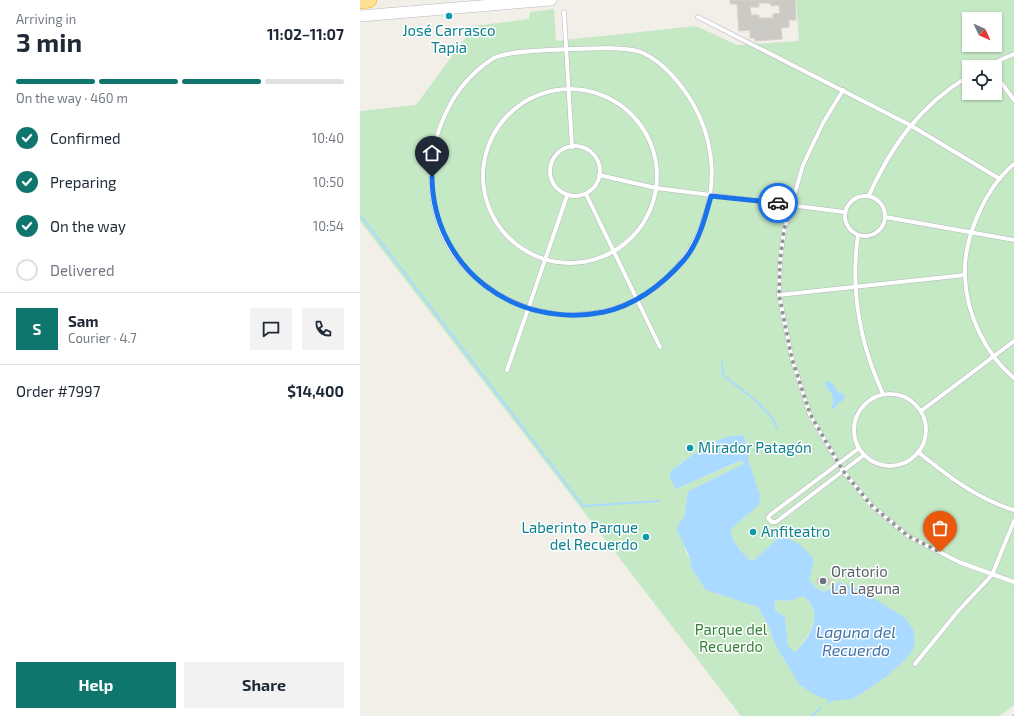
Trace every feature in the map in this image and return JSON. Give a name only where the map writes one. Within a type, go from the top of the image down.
[{"type":"highway","points":[[360,1],[369,0]]},
{"type":"main road","points":[[360,16],[551,0]]},
{"type":"lane","points":[[564,12],[572,147]]},
{"type":"lane","points":[[698,16],[910,125],[1000,179]]},
{"type":"lane","points":[[608,48],[642,52],[666,69],[685,91],[700,115],[709,141],[711,155],[711,196],[701,229],[684,259],[661,284],[637,300],[605,312],[577,316],[549,314],[528,309],[500,296],[480,282],[463,265],[449,245],[439,223],[432,193],[431,162],[438,131],[448,110],[470,77],[496,56],[522,52],[608,48]]},
{"type":"lane","points":[[1001,60],[1014,54]]},
{"type":"lane","points":[[869,195],[892,150],[910,125],[930,105],[962,80]]},
{"type":"lane","points":[[1002,84],[1014,100]]},
{"type":"lane","points":[[568,86],[607,96],[626,109],[642,126],[650,140],[655,156],[657,172],[656,188],[652,205],[645,220],[634,234],[614,251],[591,260],[574,263],[545,260],[516,246],[498,227],[486,204],[482,178],[485,153],[495,130],[508,114],[530,99],[542,93],[568,86]]},
{"type":"lane","points":[[843,90],[823,123],[803,165],[784,230],[780,262],[779,295],[792,359],[810,414],[843,471],[871,505],[908,536],[959,562],[1014,582]]},
{"type":"lane","points":[[572,147],[587,149],[593,154],[599,168],[597,183],[586,194],[579,196],[567,196],[558,191],[550,176],[552,160],[564,149],[572,147]]},
{"type":"lane","points":[[1014,164],[1000,179],[987,198],[971,233],[965,276],[970,305],[976,325],[993,356],[1014,378]]},
{"type":"lane","points":[[599,175],[656,188],[844,212]]},
{"type":"lane","points":[[586,194],[660,347]]},
{"type":"lane","points":[[869,195],[882,205],[885,218],[881,228],[876,233],[871,236],[858,235],[847,228],[844,212],[849,202],[854,198],[869,195]]},
{"type":"lane","points":[[507,370],[567,196]]},
{"type":"lane","points":[[885,218],[1014,240]]},
{"type":"lane","points":[[858,235],[855,253],[855,287],[863,344],[871,369],[883,394]]},
{"type":"lane","points":[[779,295],[965,276]]},
{"type":"lane","points":[[921,411],[1014,341]]},
{"type":"lane","points":[[883,394],[905,396],[914,402],[921,411],[925,421],[926,432],[924,443],[918,452],[905,462],[890,466],[879,464],[864,455],[858,449],[854,429],[856,416],[863,406],[872,397],[883,394]]},
{"type":"lane","points":[[858,449],[770,515],[768,518],[770,521],[776,522],[864,455]]},
{"type":"lane","points":[[918,452],[959,484],[987,500],[1014,510]]},
{"type":"lane","points":[[915,664],[959,610],[992,575],[1014,521]]},
{"type":"green space","name":"Parque del Recuerdo","points":[[796,0],[1014,0],[1014,705],[1000,716],[741,716],[360,221],[360,111],[416,105],[474,26],[529,19],[530,12],[554,9],[556,41],[696,26],[737,45],[799,41]],"holes":[[[742,435],[746,441],[748,460],[757,488],[745,518],[733,525],[730,530],[740,550],[750,560],[754,560],[779,537],[814,560],[809,580],[816,588],[824,592],[830,587],[905,660],[886,677],[853,699],[785,659],[775,644],[768,625],[758,606],[717,594],[691,567],[690,558],[686,553],[679,523],[684,517],[688,491],[745,464],[743,460],[676,489],[679,464],[709,445],[732,436]]]},
{"type":"green space","points":[[803,596],[810,603],[813,610],[813,624],[806,639],[795,652],[788,646],[785,617],[775,610],[774,602],[779,600],[791,601]]},
{"type":"water","points":[[826,381],[832,383],[838,392],[845,395],[844,400],[838,403],[834,409],[831,409],[833,397],[826,387]]},
{"type":"water","name":"Laguna del Recuerdo","points":[[742,435],[745,438],[748,459],[760,496],[759,505],[730,530],[737,546],[743,553],[750,560],[754,560],[779,537],[795,542],[807,551],[814,560],[809,580],[816,588],[824,592],[839,582],[864,592],[905,618],[913,629],[915,641],[913,650],[905,660],[886,677],[853,699],[831,701],[813,694],[799,684],[775,644],[768,625],[758,607],[706,590],[691,567],[690,558],[677,530],[679,523],[684,517],[688,491],[744,464],[742,460],[676,489],[670,477],[670,472],[704,448],[732,436]],"holes":[[[803,596],[810,603],[813,610],[813,624],[806,639],[795,652],[788,646],[785,617],[775,610],[774,602],[779,600],[791,601]]]},
{"type":"building","points":[[730,0],[795,0],[796,20],[789,20],[789,27],[781,28],[782,39],[755,41],[755,38],[750,38],[750,30],[739,31],[737,4],[730,4]],"holes":[[[759,3],[770,3],[771,6],[779,5],[780,13],[773,14],[773,18],[759,18],[759,15],[751,15],[750,7],[759,7]]]},
{"type":"building","name":"Oratorio La Laguna","points":[[817,578],[831,579],[830,585],[816,583]]},
{"type":"waterway","points":[[360,215],[583,506],[659,501]]},
{"type":"waterway","points":[[722,362],[723,375],[755,400],[773,419],[777,428]]},
{"type":"waterway","points":[[812,716],[821,708]]},
{"type":"way so far","points":[[778,203],[791,205],[784,230],[780,262],[779,295],[792,359],[810,414],[827,447],[843,471],[871,505],[908,536],[940,552]]},
{"type":"place","name":"José Carrasco Tapia","points":[[449,16]]},
{"type":"place","name":"Mirador Patagón","points":[[690,448]]},
{"type":"place","name":"Anfiteatro","points":[[753,532]]},
{"type":"place","name":"Laberinto Parque del Recuerdo","points":[[646,537]]},
{"type":"place","name":"Oratorio La Laguna","points":[[823,581]]},
{"type":"route","points":[[432,177],[432,193],[439,223],[449,245],[463,265],[480,282],[500,296],[528,309],[549,314],[577,316],[605,312],[637,300],[661,284],[684,259],[690,249],[701,229],[711,196],[778,203]]}]
